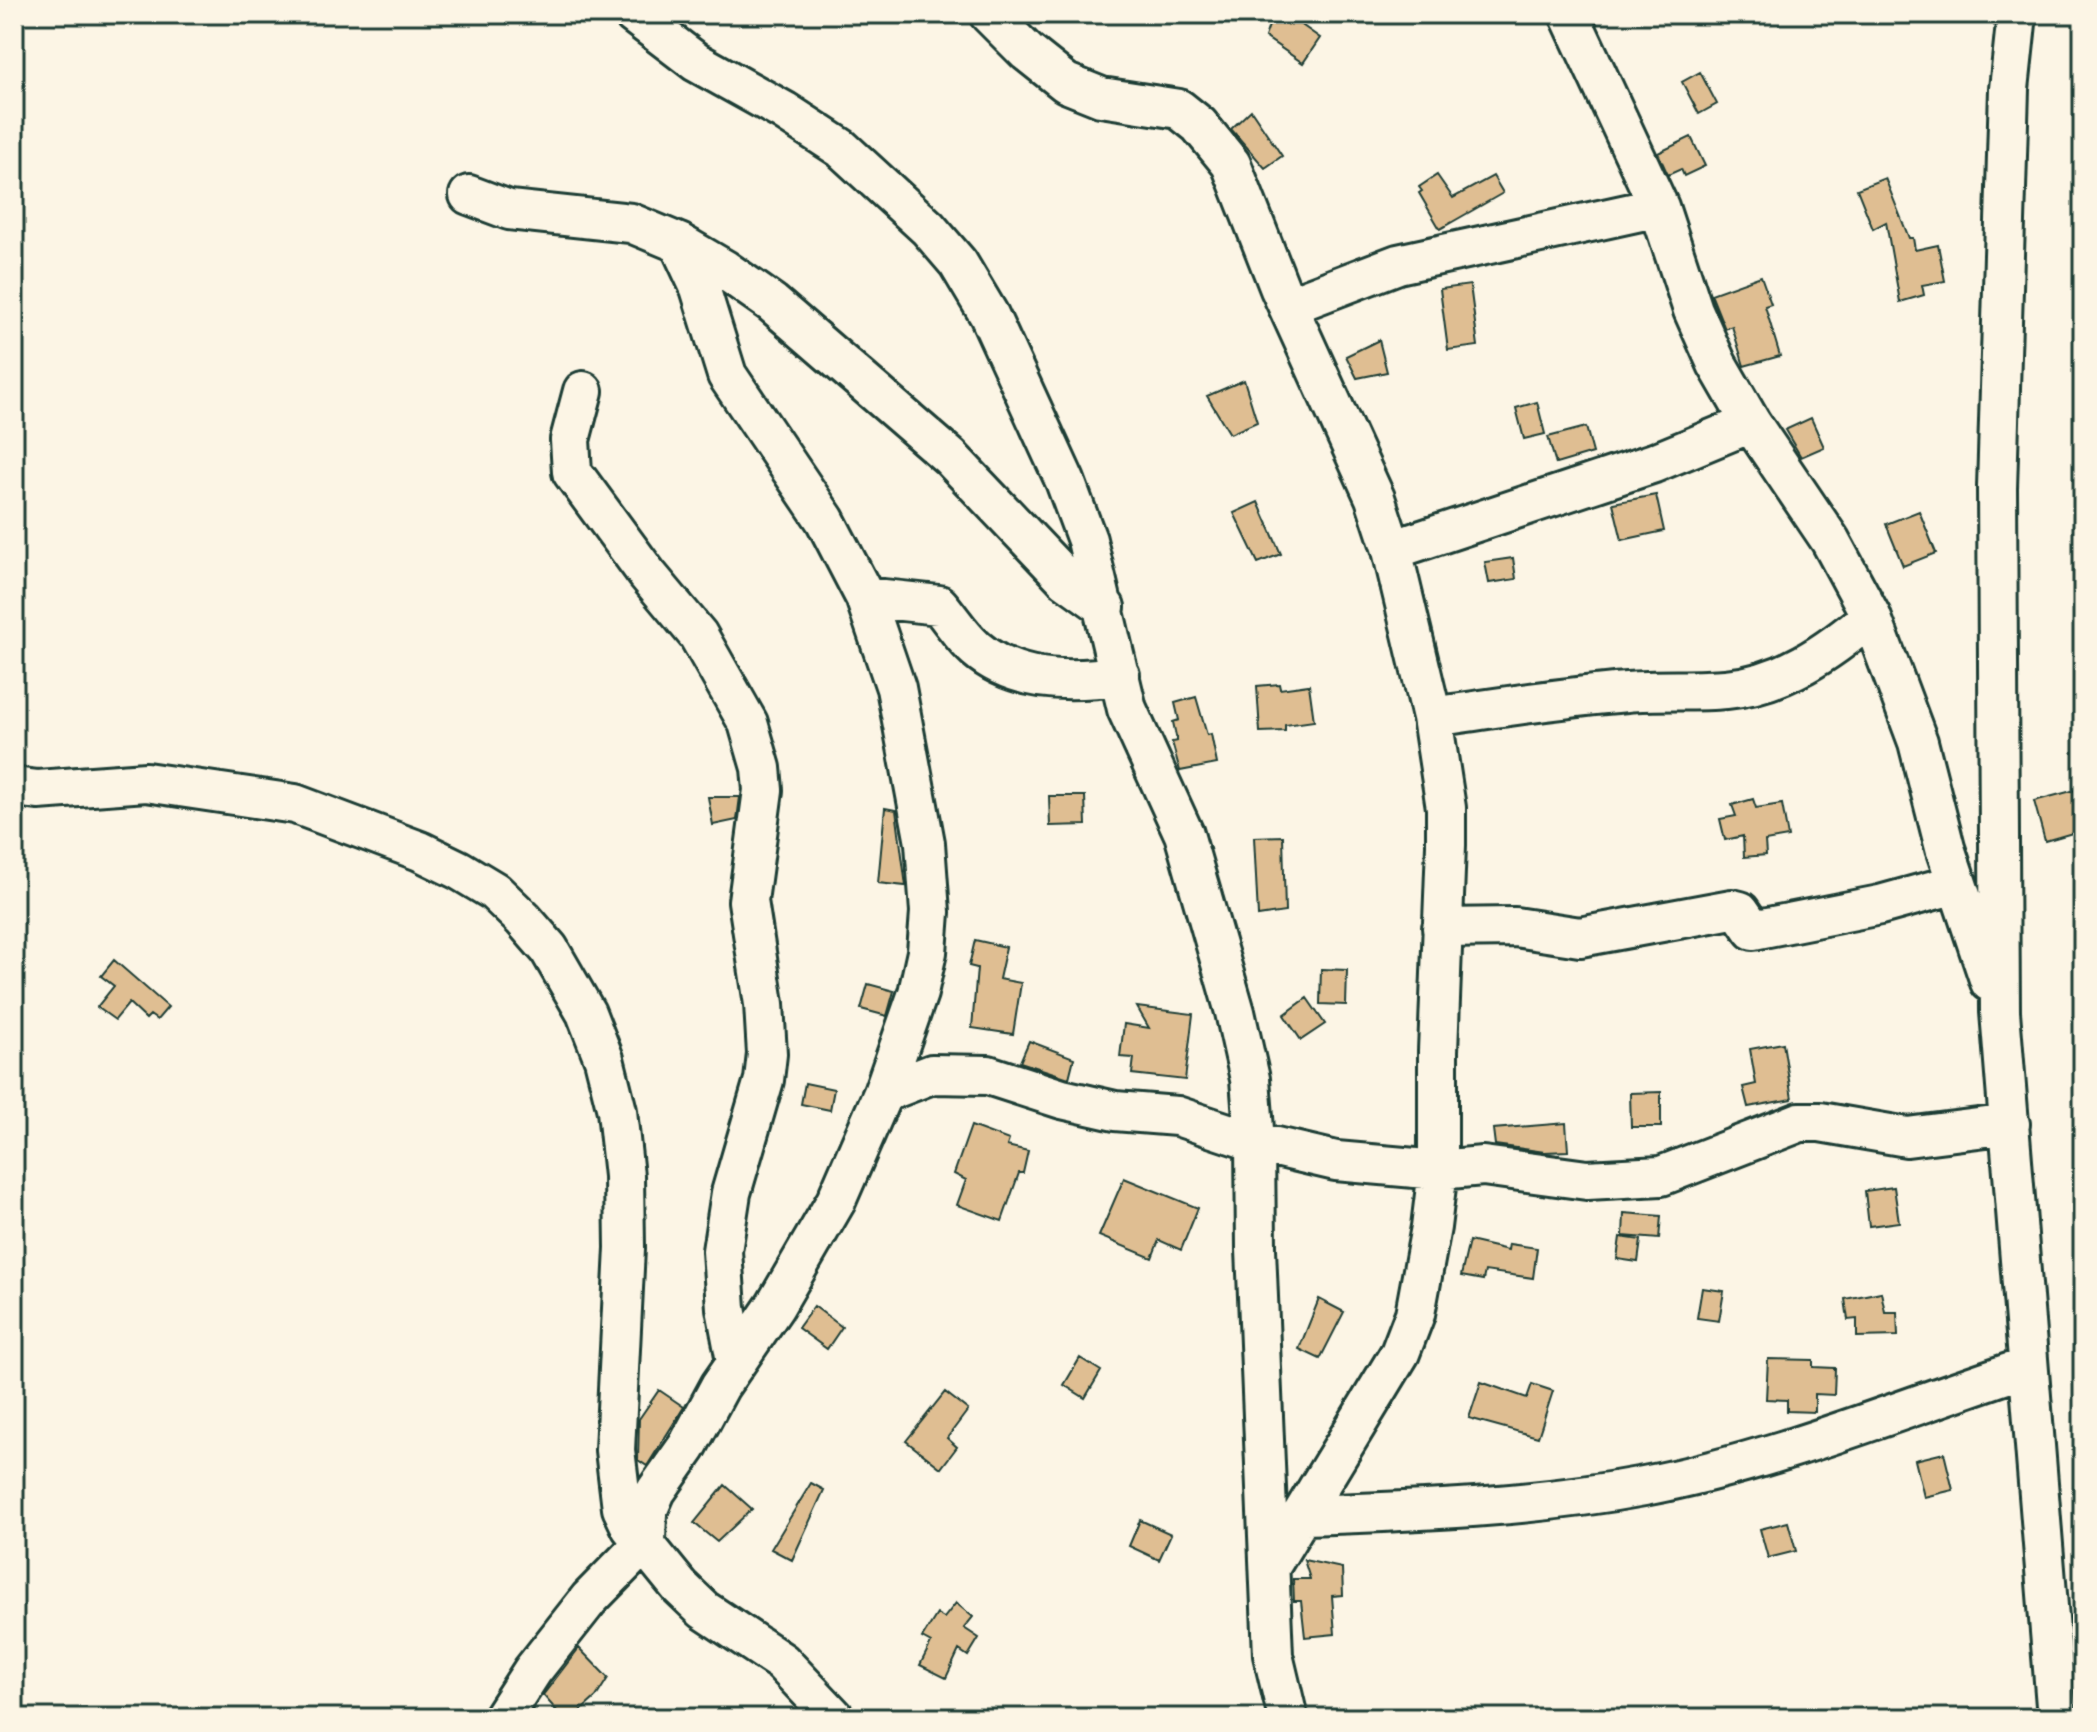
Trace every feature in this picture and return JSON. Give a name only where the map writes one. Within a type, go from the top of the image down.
[{"type":"street","points":[[633,14],[696,62],[784,111],[841,148],[893,193],[958,263],[989,315],[1065,481],[1105,607],[1127,709],[1184,834],[1235,1012],[1250,1079],[1255,1142],[1256,1249],[1273,1655],[1288,1718]]},
{"type":"street","points":[[989,14],[1027,52],[1066,83],[1101,97],[1179,109],[1199,125],[1231,164],[1288,306],[1375,498],[1392,550],[1432,717],[1446,808],[1438,1170],[1415,1314],[1400,1353],[1305,1515],[1270,1567]]},
{"type":"street","points":[[1569,14],[1659,207],[1693,310],[1717,364],[1751,423],[1830,540],[1871,616],[1918,742],[1956,884],[2000,1012]]},
{"type":"street","points":[[2017,14],[2009,89],[1997,488],[2000,1012],[2057,1718]]},
{"type":"street","points":[[469,195],[509,210],[631,223],[679,243],[772,303],[950,457],[1066,579],[1105,607]]},
{"type":"street","points":[[1288,306],[1357,278],[1453,250],[1659,207]]},
{"type":"street","points":[[502,1718],[533,1670],[589,1599],[644,1544],[651,1501],[821,1229],[883,1093],[920,984],[927,952],[930,875],[896,688],[865,597],[825,520],[727,375],[700,288],[679,243]]},
{"type":"street","points":[[583,391],[570,440],[572,472],[647,574],[698,635],[748,723],[761,768],[763,790],[748,901],[764,1004],[767,1054],[761,1093],[731,1193],[722,1251],[726,1308],[736,1361]]},
{"type":"street","points":[[1392,550],[1654,463],[1751,423]]},
{"type":"street","points":[[865,597],[939,605],[974,647],[994,663],[1027,676],[1073,680],[1120,675]]},
{"type":"street","points":[[1432,717],[1627,692],[1728,689],[1752,684],[1811,661],[1871,616]]},
{"type":"street","points":[[14,787],[38,790],[146,782],[295,804],[459,870],[494,891],[549,949],[586,1013],[604,1059],[617,1111],[624,1176],[625,1248],[615,1450],[622,1508],[644,1544],[704,1610],[782,1662],[835,1718]]},
{"type":"street","points":[[1442,928],[1515,927],[1580,937],[1732,909],[1740,911],[1748,927],[1755,930],[1880,905],[1956,884]]},
{"type":"street","points":[[883,1093],[932,1074],[988,1075],[1102,1108],[1177,1116],[1255,1142],[1336,1161],[1438,1170],[1483,1166],[1552,1176],[1623,1180],[1661,1176],[1687,1169],[1800,1122],[1820,1122],[1907,1137],[2010,1124]]},
{"type":"street","points":[[1305,1515],[1534,1502],[1646,1485],[1804,1446],[2027,1367]]},
{"type":"building","points":[[1273,14],[1286,14],[1320,38],[1303,63],[1265,37]]},
{"type":"building","points":[[1700,72],[1717,104],[1699,114],[1682,82]]},
{"type":"building","points":[[1251,110],[1282,156],[1265,168],[1231,129]]},
{"type":"building","points":[[1691,137],[1705,166],[1684,176],[1681,169],[1668,175],[1658,153]]},
{"type":"building","points":[[1437,175],[1453,198],[1493,176],[1503,193],[1440,229],[1419,193],[1422,191],[1419,187]]},
{"type":"building","points":[[1885,178],[1909,238],[1913,238],[1915,250],[1938,245],[1945,281],[1922,285],[1924,295],[1900,302],[1886,222],[1873,229],[1857,189]]},
{"type":"building","points":[[1761,276],[1771,304],[1765,306],[1780,356],[1744,366],[1732,326],[1725,329],[1711,294]]},
{"type":"building","points":[[1470,285],[1478,346],[1448,350],[1440,289]]},
{"type":"building","points":[[1379,340],[1387,372],[1357,378],[1346,356]]},
{"type":"building","points":[[1244,380],[1257,422],[1230,434],[1207,396]]},
{"type":"building","points":[[1537,402],[1545,434],[1524,439],[1516,408]]},
{"type":"building","points":[[1811,418],[1824,447],[1801,457],[1785,430]]},
{"type":"building","points":[[1586,427],[1593,453],[1556,464],[1548,437]]},
{"type":"building","points":[[1656,495],[1664,531],[1622,540],[1613,503]]},
{"type":"building","points":[[1258,502],[1281,554],[1258,563],[1234,513]]},
{"type":"building","points":[[1919,511],[1936,553],[1903,566],[1886,524]]},
{"type":"building","points":[[1513,558],[1516,579],[1489,583],[1485,562]]},
{"type":"building","points":[[1279,684],[1280,689],[1309,685],[1314,721],[1285,725],[1285,731],[1260,732],[1257,686]]},
{"type":"building","points":[[1196,697],[1207,735],[1211,734],[1217,764],[1180,771],[1172,742],[1177,741],[1173,722],[1179,720],[1175,703]]},
{"type":"building","points":[[2083,788],[2083,830],[2045,841],[2034,801]]},
{"type":"building","points":[[1049,796],[1085,796],[1086,825],[1050,826]]},
{"type":"building","points":[[708,797],[740,797],[737,820],[713,825]]},
{"type":"building","points":[[1753,799],[1756,808],[1782,804],[1788,837],[1765,841],[1766,855],[1744,857],[1743,836],[1725,840],[1720,819],[1736,816],[1732,805]]},
{"type":"building","points":[[885,808],[896,810],[906,886],[878,883]]},
{"type":"building","points":[[1283,836],[1285,912],[1258,916],[1254,837]]},
{"type":"building","points":[[975,940],[1006,947],[999,979],[1021,983],[1013,1034],[972,1028],[977,968],[969,966]]},
{"type":"building","points":[[114,960],[168,1007],[157,1020],[150,1015],[146,1019],[129,1003],[115,1020],[97,1007],[114,986],[101,976]]},
{"type":"building","points":[[1321,969],[1347,970],[1346,1005],[1320,1004]]},
{"type":"building","points":[[868,984],[894,991],[887,1016],[861,1009]]},
{"type":"building","points":[[1307,998],[1325,1024],[1301,1040],[1284,1015]]},
{"type":"building","points":[[1137,1007],[1193,1014],[1185,1080],[1132,1074],[1134,1058],[1120,1057],[1124,1024],[1149,1028]]},
{"type":"building","points":[[1029,1041],[1074,1058],[1069,1078],[1020,1062]]},
{"type":"building","points":[[1783,1043],[1792,1099],[1748,1107],[1743,1087],[1756,1084],[1750,1049]]},
{"type":"building","points":[[805,1083],[834,1089],[830,1110],[801,1104]]},
{"type":"building","points":[[1661,1092],[1661,1127],[1631,1127],[1630,1093]]},
{"type":"building","points":[[1566,1123],[1568,1151],[1545,1152],[1495,1145],[1493,1129]]},
{"type":"building","points":[[971,1126],[1009,1140],[1007,1146],[1028,1151],[1023,1173],[1019,1173],[1002,1221],[957,1205],[966,1180],[954,1174]]},
{"type":"building","points":[[1124,1178],[1198,1208],[1181,1250],[1159,1240],[1152,1258],[1099,1236]]},
{"type":"building","points":[[1894,1187],[1899,1222],[1869,1226],[1865,1191]]},
{"type":"building","points":[[1624,1213],[1661,1216],[1659,1239],[1623,1236]]},
{"type":"building","points":[[1620,1237],[1641,1240],[1638,1262],[1617,1259]]},
{"type":"building","points":[[1469,1241],[1508,1250],[1509,1244],[1537,1248],[1533,1278],[1485,1271],[1483,1280],[1461,1276]]},
{"type":"building","points":[[1702,1288],[1724,1291],[1719,1321],[1697,1318]]},
{"type":"building","points":[[1881,1292],[1885,1312],[1897,1312],[1898,1336],[1857,1337],[1857,1319],[1848,1320],[1845,1299]]},
{"type":"building","points":[[1319,1299],[1344,1312],[1320,1359],[1299,1349]]},
{"type":"building","points":[[814,1306],[842,1327],[827,1349],[798,1328]]},
{"type":"building","points":[[1080,1358],[1101,1371],[1085,1398],[1064,1385]]},
{"type":"building","points":[[1768,1359],[1813,1360],[1813,1367],[1835,1368],[1834,1395],[1815,1394],[1815,1412],[1787,1411],[1787,1400],[1766,1399]]},
{"type":"building","points":[[1481,1382],[1527,1398],[1532,1384],[1553,1391],[1538,1437],[1469,1418]]},
{"type":"building","points":[[659,1390],[684,1407],[647,1466],[638,1460],[639,1419]]},
{"type":"building","points":[[945,1392],[968,1410],[947,1438],[957,1447],[941,1468],[906,1441]]},
{"type":"building","points":[[1944,1453],[1953,1490],[1924,1497],[1915,1460]]},
{"type":"building","points":[[811,1483],[824,1490],[792,1560],[771,1549]]},
{"type":"building","points":[[725,1485],[752,1509],[717,1542],[694,1523]]},
{"type":"building","points":[[1140,1520],[1171,1534],[1159,1560],[1129,1546]]},
{"type":"building","points":[[1788,1522],[1796,1551],[1768,1558],[1760,1529]]},
{"type":"building","points":[[1304,1560],[1342,1568],[1343,1595],[1332,1596],[1335,1634],[1305,1637],[1301,1601],[1294,1601],[1293,1579],[1310,1579]]},
{"type":"building","points":[[956,1603],[973,1617],[964,1628],[979,1638],[968,1656],[959,1650],[946,1678],[920,1665],[931,1643],[922,1638],[937,1614],[944,1618]]},
{"type":"building","points":[[579,1648],[608,1678],[596,1697],[573,1718],[563,1718],[543,1695]]}]
